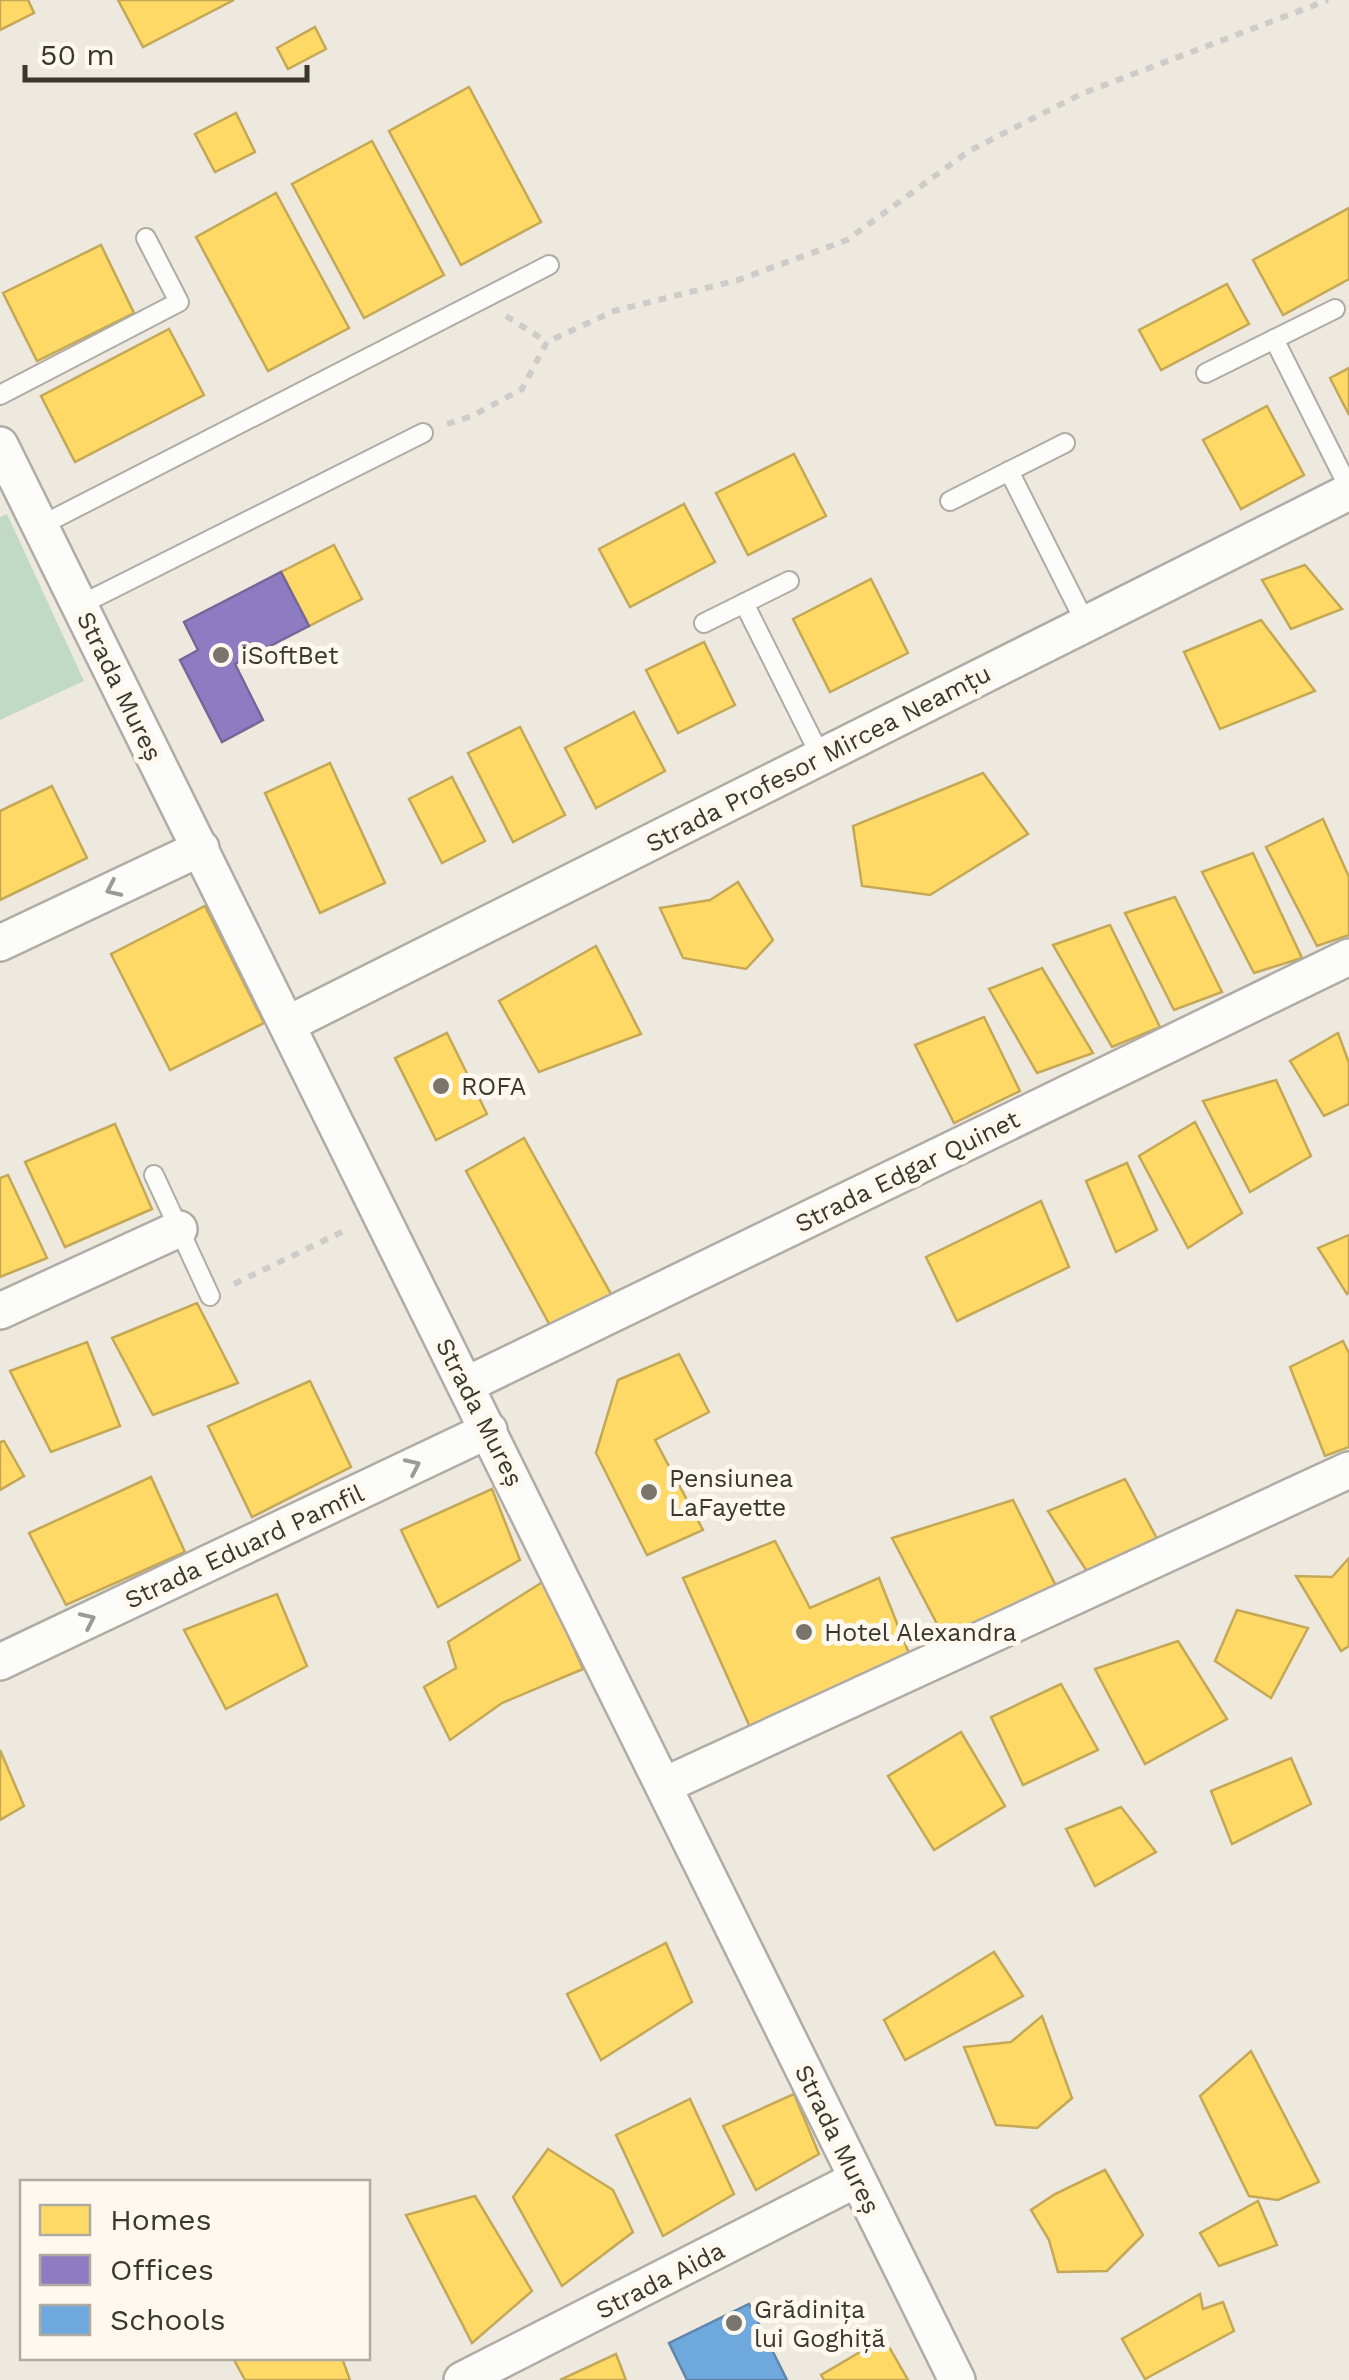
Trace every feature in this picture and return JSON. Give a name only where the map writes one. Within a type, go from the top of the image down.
[{"type":"street","name":"Strada Mureș","points":[[0,445],[957,2380]]},
{"type":"street","name":"Strada Profesor Mircea Neamțu","points":[[288,1024],[1349,490]]},
{"type":"street","points":[[0,944],[201,848]]},
{"type":"street","name":"Strada Edgar Quinet","points":[[466,1385],[1349,957]]},
{"type":"street","points":[[0,1311],[179,1229]]},
{"type":"street","name":"Strada Eduard Pamfil","points":[[0,1662],[489,1430]]},
{"type":"street","points":[[665,1784],[1349,1470]]},
{"type":"street","name":"Strada Aida","points":[[462,2380],[857,2179]]},
{"type":"lane","points":[[0,395],[179,302],[146,238]]},
{"type":"lane","points":[[40,526],[549,264]]},
{"type":"lane","points":[[1206,373],[1334,309]]},
{"type":"lane","points":[[1274,339],[1349,490]]},
{"type":"lane","points":[[80,605],[422,433]]},
{"type":"lane","points":[[950,500],[1064,443]]},
{"type":"lane","points":[[1009,471],[1086,624]]},
{"type":"lane","points":[[704,623],[789,581]]},
{"type":"lane","points":[[744,603],[821,757]]},
{"type":"lane","points":[[154,1175],[210,1296]]},
{"type":"path","points":[[422,433],[472,416],[522,390],[547,342],[614,311],[738,280],[847,240],[969,151],[1082,94],[1328,0]]},
{"type":"path","points":[[481,300],[547,342]]},
{"type":"path","points":[[210,1296],[381,1213]]},
{"type":"green space","points":[[7,514],[84,681],[0,720],[0,517]]},
{"type":"building: Homes","points":[[0,0],[28,0],[34,13],[0,30]]},
{"type":"building: Homes","points":[[118,0],[234,0],[143,47]]},
{"type":"building: Homes","points":[[315,27],[326,49],[288,69],[277,48]]},
{"type":"building: Homes","points":[[469,87],[541,222],[461,265],[389,131]]},
{"type":"building: Homes","points":[[236,113],[255,152],[215,172],[195,134]]},
{"type":"building: Homes","points":[[372,141],[444,275],[364,318],[292,184]]},
{"type":"building: Homes","points":[[276,193],[349,328],[268,371],[196,237]]},
{"type":"building: Homes","points":[[1349,208],[1349,279],[1283,315],[1253,260]]},
{"type":"building: Homes","points":[[101,245],[134,313],[37,361],[3,293]]},
{"type":"building: Homes","points":[[1227,284],[1249,324],[1161,370],[1139,330]]},
{"type":"building: Homes","points":[[169,329],[204,395],[75,462],[41,396]]},
{"type":"building: Homes","points":[[1349,368],[1349,415],[1330,378]]},
{"type":"building: Homes","points":[[1267,406],[1304,475],[1241,509],[1203,440]]},
{"type":"building: Homes","points":[[794,454],[826,516],[748,555],[716,493]]},
{"type":"building: Homes","points":[[684,504],[715,562],[630,607],[599,549]]},
{"type":"building: Homes","points":[[334,545],[362,599],[309,626],[281,572]]},
{"type":"building: Homes","points":[[1305,565],[1342,609],[1291,629],[1262,580]]},
{"type":"building: Homes","points":[[871,579],[908,653],[830,692],[793,619]]},
{"type":"building: Homes","points":[[1261,620],[1315,691],[1220,729],[1184,652]]},
{"type":"building: Homes","points":[[704,642],[735,705],[678,733],[646,670]]},
{"type":"building: Homes","points":[[634,712],[665,771],[596,808],[565,748]]},
{"type":"building: Homes","points":[[520,727],[565,815],[513,842],[468,753]]},
{"type":"building: Homes","points":[[330,763],[385,883],[320,913],[265,793]]},
{"type":"building: Homes","points":[[983,773],[1028,834],[930,895],[862,886],[853,826]]},
{"type":"building: Homes","points":[[452,777],[485,841],[442,863],[409,799]]},
{"type":"building: Homes","points":[[52,786],[87,858],[0,900],[0,811]]},
{"type":"building: Homes","points":[[1323,819],[1349,877],[1349,935],[1317,946],[1266,847]]},
{"type":"building: Homes","points":[[1253,853],[1302,958],[1254,973],[1202,872]]},
{"type":"building: Homes","points":[[738,882],[773,940],[746,969],[683,958],[660,908],[710,900]]},
{"type":"building: Homes","points":[[1175,897],[1222,992],[1174,1010],[1125,913]]},
{"type":"building: Homes","points":[[205,906],[264,1023],[170,1070],[111,954]]},
{"type":"building: Homes","points":[[1110,925],[1160,1027],[1112,1047],[1053,945]]},
{"type":"building: Homes","points":[[596,946],[641,1034],[539,1072],[499,1001]]},
{"type":"building: Homes","points":[[1042,968],[1093,1053],[1037,1073],[989,989]]},
{"type":"building: Homes","points":[[984,1017],[1020,1091],[954,1123],[915,1045]]},
{"type":"building: Homes","name":"ROFA","points":[[447,1033],[487,1114],[436,1140],[395,1058]]},
{"type":"building: Homes","points":[[1338,1033],[1349,1063],[1349,1104],[1324,1116],[1290,1061]]},
{"type":"building: Homes","points":[[1276,1080],[1311,1156],[1250,1192],[1203,1101]]},
{"type":"building: Homes","points":[[1195,1122],[1242,1213],[1188,1248],[1139,1156]]},
{"type":"building: Homes","points":[[115,1124],[152,1209],[65,1247],[25,1162]]},
{"type":"building: Homes","points":[[524,1138],[616,1303],[553,1331],[466,1171]]},
{"type":"building: Homes","points":[[1127,1163],[1157,1230],[1116,1252],[1086,1181]]},
{"type":"building: Homes","points":[[8,1175],[47,1258],[0,1277],[0,1178]]},
{"type":"building: Homes","points":[[1041,1201],[1069,1267],[957,1321],[926,1257]]},
{"type":"building: Homes","points":[[1349,1235],[1349,1292],[1347,1294],[1318,1248]]},
{"type":"building: Homes","points":[[197,1303],[238,1383],[153,1415],[112,1338]]},
{"type":"building: Homes","points":[[1343,1341],[1349,1353],[1349,1447],[1325,1456],[1290,1367]]},
{"type":"building: Homes","points":[[87,1342],[120,1426],[51,1452],[10,1371]]},
{"type":"building: Homes","name":"Pensiunea LaFayette","points":[[679,1354],[709,1412],[655,1440],[703,1530],[647,1555],[596,1453],[618,1380]]},
{"type":"building: Homes","points":[[310,1381],[351,1467],[252,1517],[208,1426]]},
{"type":"building: Homes","points":[[4,1441],[24,1476],[0,1490],[0,1442]]},
{"type":"building: Homes","points":[[151,1477],[185,1552],[66,1605],[29,1533]]},
{"type":"building: Homes","points":[[1125,1479],[1161,1546],[1088,1573],[1048,1511]]},
{"type":"building: Homes","points":[[492,1489],[520,1560],[438,1607],[401,1530]]},
{"type":"building: Homes","points":[[1013,1500],[1056,1586],[947,1643],[892,1538]]},
{"type":"building: Homes","name":"Hotel Alexandra","points":[[775,1541],[810,1608],[879,1578],[910,1656],[750,1727],[683,1578]]},
{"type":"building: Homes","points":[[1349,1558],[1349,1646],[1341,1651],[1296,1576],[1332,1577]]},
{"type":"building: Homes","points":[[544,1581],[583,1669],[502,1703],[450,1740],[424,1687],[456,1668],[448,1642]]},
{"type":"building: Homes","points":[[277,1594],[307,1666],[226,1709],[184,1630]]},
{"type":"building: Homes","points":[[1237,1610],[1308,1628],[1271,1698],[1215,1661]]},
{"type":"building: Homes","points":[[1178,1641],[1227,1719],[1145,1764],[1095,1669]]},
{"type":"building: Homes","points":[[1061,1684],[1098,1750],[1023,1785],[991,1717]]},
{"type":"building: Homes","points":[[961,1732],[1005,1806],[934,1850],[888,1776]]},
{"type":"building: Homes","points":[[0,1750],[24,1806],[0,1820]]},
{"type":"building: Homes","points":[[1291,1758],[1311,1804],[1232,1844],[1211,1791]]},
{"type":"building: Homes","points":[[1121,1807],[1156,1852],[1095,1886],[1066,1829]]},
{"type":"building: Homes","points":[[666,1943],[692,2002],[601,2060],[567,1994]]},
{"type":"building: Homes","points":[[994,1952],[1023,1996],[905,2060],[884,2020]]},
{"type":"building: Homes","points":[[1042,2016],[1072,2098],[1037,2128],[996,2125],[964,2047],[1011,2042]]},
{"type":"building: Homes","points":[[1251,2051],[1319,2182],[1278,2200],[1249,2196],[1200,2096]]},
{"type":"building: Homes","points":[[794,2094],[819,2154],[756,2190],[723,2126]]},
{"type":"building: Homes","points":[[690,2099],[734,2194],[663,2236],[616,2135]]},
{"type":"building: Homes","points":[[548,2149],[613,2190],[633,2232],[562,2286],[513,2197]]},
{"type":"building: Homes","points":[[1105,2170],[1143,2235],[1107,2271],[1058,2272],[1049,2240],[1031,2210]]},
{"type":"building: Homes","points":[[475,2196],[532,2291],[472,2343],[406,2215]]},
{"type":"building: Homes","points":[[1258,2201],[1277,2245],[1219,2266],[1200,2233]]},
{"type":"building: Homes","points":[[1200,2294],[1203,2309],[1223,2302],[1234,2331],[1145,2379],[1122,2339]]},
{"type":"building: Homes","points":[[884,2338],[908,2380],[824,2380],[821,2375]]},
{"type":"building: Homes","points":[[616,2354],[626,2380],[560,2380]]},
{"type":"building: Homes","points":[[234,2360],[343,2360],[350,2380],[245,2380]]},
{"type":"building: Offices","name":"iSoftBet","points":[[281,572],[309,626],[235,664],[263,720],[222,742],[180,660],[198,650],[184,622]]},
{"type":"building: Schools","name":"Grădinița lui Goghiță","points":[[749,2304],[787,2380],[687,2380],[669,2343]]},
{"type":"place","name":"iSoftBet","points":[[221,655]]},
{"type":"place","name":"ROFA","points":[[441,1086]]},
{"type":"place","name":"Pensiunea LaFayette","points":[[649,1492]]},
{"type":"place","name":"Hotel Alexandra","points":[[804,1632]]},
{"type":"place","name":"Grădinița lui Goghiță","points":[[734,2323]]}]
